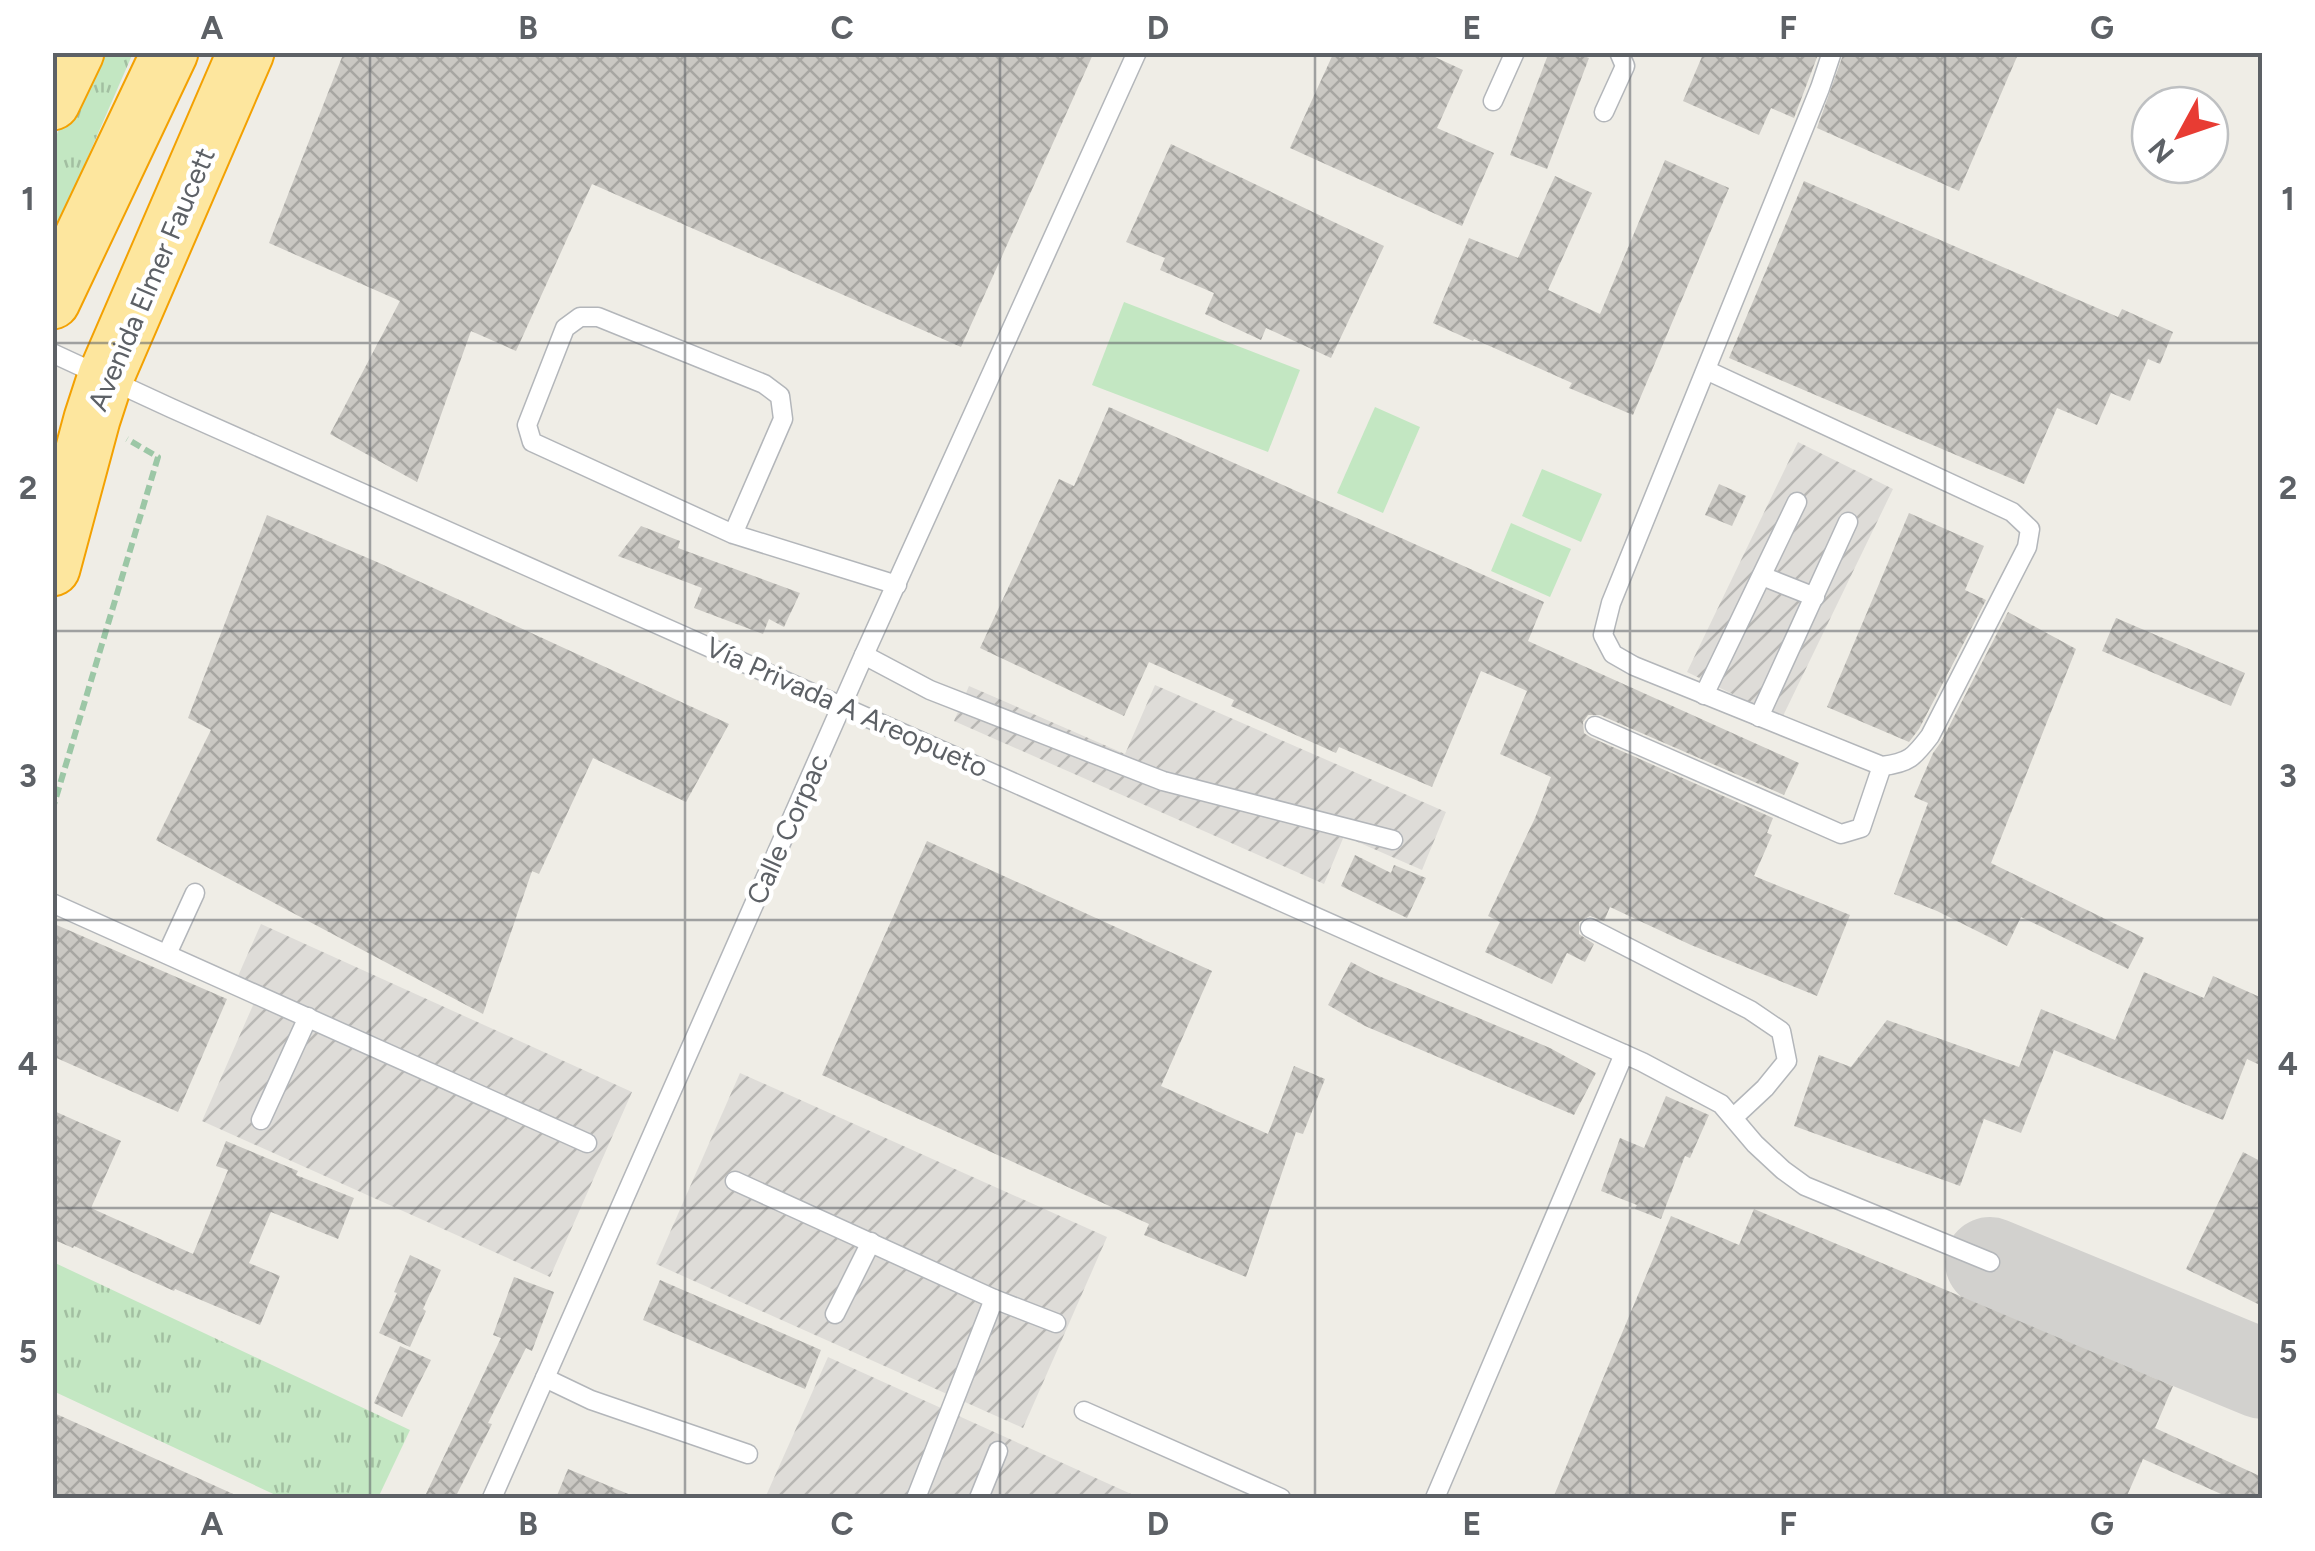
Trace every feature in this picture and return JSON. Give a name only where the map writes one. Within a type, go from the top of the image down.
[{"type":"highway","points":[[52,102],[76,52]]},
{"type":"highway","points":[[52,301],[170,52]]},
{"type":"highway","name":"Avenida Elmer Faucett","points":[[52,568],[106,376],[246,52]]},
{"type":"lane","name":"Calle Corpac","points":[[492,1498],[864,655],[1137,52]]},
{"type":"lane","points":[[1493,101],[1515,52]]},
{"type":"lane","points":[[1604,112],[1625,66],[1619,52]]},
{"type":"lane","points":[[1706,370],[2012,512],[2030,529],[2026,548],[1930,736],[1903,764],[1882,766],[1634,666],[1613,654],[1603,635],[1611,604],[1706,370],[1731,324],[1832,52]]},
{"type":"lane","points":[[733,534],[783,419],[780,396],[764,384],[598,316],[580,317],[565,328],[527,425],[532,442],[733,534],[897,585]]},
{"type":"lane","name":"Vía Privada A Areopueto","points":[[52,352],[1642,1062],[1721,1104],[1755,1144],[1805,1186],[1990,1262]]},
{"type":"lane","points":[[1704,695],[1797,502]]},
{"type":"lane","points":[[1758,716],[1848,522]]},
{"type":"lane","points":[[1762,576],[1815,597]]},
{"type":"lane","points":[[864,655],[930,690],[1163,780],[1394,840]]},
{"type":"lane","points":[[1594,726],[1841,834],[1861,828],[1882,766]]},
{"type":"lane","points":[[167,954],[195,893]]},
{"type":"lane","points":[[52,903],[586,1143]]},
{"type":"lane","points":[[1590,928],[1750,1010],[1781,1030],[1787,1061],[1734,1117]]},
{"type":"lane","points":[[260,1120],[308,1018]]},
{"type":"lane","points":[[1435,1498],[1624,1054]]},
{"type":"lane","points":[[735,1180],[994,1299],[1056,1322]]},
{"type":"lane","points":[[835,1314],[871,1242]]},
{"type":"lane","points":[[916,1498],[994,1299]]},
{"type":"lane","points":[[545,1378],[592,1400],[748,1454]]},
{"type":"lane","points":[[1084,1411],[1281,1498]]},
{"type":"lane","points":[[979,1498],[998,1451]]},
{"type":"path","points":[[52,811],[158,457],[117,434]]},
{"type":"shaded area","points":[[1798,442],[1893,489],[1782,718],[1687,672]]},
{"type":"shaded area","points":[[1155,685],[1446,812],[1422,870],[1344,836],[1324,884],[954,721],[969,686],[1125,754]]},
{"type":"shaded area","points":[[261,924],[632,1092],[550,1277],[202,1121],[254,1003],[231,992]]},
{"type":"shaded area","points":[[740,1073],[1107,1237],[1023,1428],[656,1264]]},
{"type":"shaded area","points":[[828,1357],[1140,1498],[765,1498]]},
{"type":"green space","points":[[93,53],[133,53],[53,237],[53,143]]},
{"type":"green space","points":[[1124,302],[1300,370],[1268,452],[1092,385]]},
{"type":"green space","points":[[1375,407],[1420,427],[1383,513],[1337,493]]},
{"type":"green space","points":[[1542,469],[1602,494],[1581,542],[1522,516]]},
{"type":"green space","points":[[1511,523],[1571,549],[1550,597],[1491,571]]},
{"type":"green space","points":[[53,1262],[410,1430],[378,1498],[282,1498],[53,1391]]},
{"type":"building","points":[[344,52],[1094,52],[961,347],[592,184],[516,351],[471,331],[417,482],[330,434],[400,301],[269,243]]},
{"type":"building","points":[[1334,52],[1424,52],[1463,70],[1437,128],[1494,153],[1462,226],[1290,148]]},
{"type":"building","points":[[1549,52],[1573,52],[1589,58],[1547,169],[1510,155]]},
{"type":"building","points":[[1704,52],[1819,52],[1794,118],[1771,108],[1759,135],[1683,101]]},
{"type":"building","points":[[1844,52],[2019,52],[1959,191],[1817,128]]},
{"type":"building","points":[[1171,144],[1384,246],[1331,358],[1266,328],[1261,340],[1205,314],[1214,293],[1160,270],[1165,258],[1126,242]]},
{"type":"building","points":[[1665,160],[1729,188],[1633,415],[1569,388],[1572,383],[1433,323],[1469,238],[1518,258],[1555,176],[1592,193],[1548,290],[1600,314]]},
{"type":"building","points":[[1804,181],[2118,317],[2122,309],[2173,332],[2160,364],[2148,359],[2130,401],[2111,393],[2097,425],[2057,408],[2024,484],[1729,358]]},
{"type":"building","points":[[1109,407],[1544,602],[1528,641],[1799,763],[1784,795],[1600,715],[1588,715],[1583,722],[1584,733],[1590,737],[1773,818],[1767,833],[1772,835],[1754,876],[1850,915],[1817,996],[1610,907],[1604,921],[1590,916],[1579,922],[1579,934],[1594,944],[1585,962],[1567,953],[1552,984],[1485,952],[1500,922],[1488,916],[1551,777],[1500,754],[1527,691],[1481,671],[1432,787],[1339,747],[1336,753],[1231,706],[1234,700],[1149,662],[1124,716],[980,648],[1059,479],[1074,486]]},
{"type":"building","points":[[1719,484],[1746,496],[1732,526],[1705,515]]},
{"type":"building","points":[[1909,513],[1984,546],[1965,590],[1986,600],[1909,742],[1827,707]]},
{"type":"building","points":[[267,515],[729,724],[686,802],[593,758],[539,874],[532,871],[483,1014],[156,840],[211,730],[188,718]]},
{"type":"building","points":[[641,526],[680,541],[678,548],[800,593],[784,627],[769,619],[763,634],[694,608],[702,588],[618,556]]},
{"type":"building","points":[[2008,612],[2076,649],[1991,863],[2144,938],[2128,969],[2021,917],[2007,946],[1894,894],[1928,803],[1914,797]]},
{"type":"building","points":[[2116,618],[2245,673],[2231,706],[2102,651]]},
{"type":"building","points":[[927,841],[1212,971],[1161,1086],[1268,1134],[1294,1066],[1325,1079],[1303,1134],[1296,1132],[1246,1277],[1144,1235],[1149,1224],[822,1075]]},
{"type":"building","points":[[1355,855],[1391,873],[1394,865],[1426,878],[1407,918],[1341,886]]},
{"type":"building","points":[[52,923],[227,999],[178,1112],[52,1056]]},
{"type":"building","points":[[1351,962],[1550,1048],[1596,1073],[1574,1115],[1365,1026],[1328,1005]]},
{"type":"building","points":[[2144,972],[2204,998],[2213,976],[2262,998],[2262,1066],[2247,1059],[2223,1120],[2054,1050],[2021,1133],[1984,1119],[1960,1186],[1794,1126],[1819,1055],[1851,1067],[1887,1020],[2019,1067],[2041,1009],[2115,1040]]},
{"type":"building","points":[[1666,1096],[1709,1115],[1690,1158],[1685,1156],[1661,1219],[1601,1191],[1620,1138],[1644,1148]]},
{"type":"building","points":[[52,1110],[121,1141],[91,1208],[193,1254],[228,1170],[216,1166],[226,1141],[354,1198],[338,1239],[271,1212],[249,1263],[280,1276],[260,1325],[52,1239]]},
{"type":"building","points":[[2243,1152],[2262,1162],[2262,1306],[2186,1269]]},
{"type":"building","points":[[1754,1209],[2173,1386],[2155,1428],[2262,1477],[2262,1498],[2230,1498],[2143,1459],[2126,1498],[1553,1498],[1671,1216],[1739,1245]]},
{"type":"building","points":[[410,1255],[441,1270],[410,1347],[379,1333]]},
{"type":"building","points":[[514,1277],[554,1292],[532,1351],[526,1348],[455,1498],[424,1498],[501,1338],[493,1335]]},
{"type":"building","points":[[660,1280],[821,1350],[805,1389],[643,1320]]},
{"type":"building","points":[[400,1346],[431,1360],[402,1417],[374,1403]]},
{"type":"building","points":[[52,1412],[242,1498],[52,1498]]},
{"type":"building","points":[[568,1469],[638,1498],[556,1498]]},
{"type":"taxiway","points":[[1990,1262],[2262,1374]]}]
